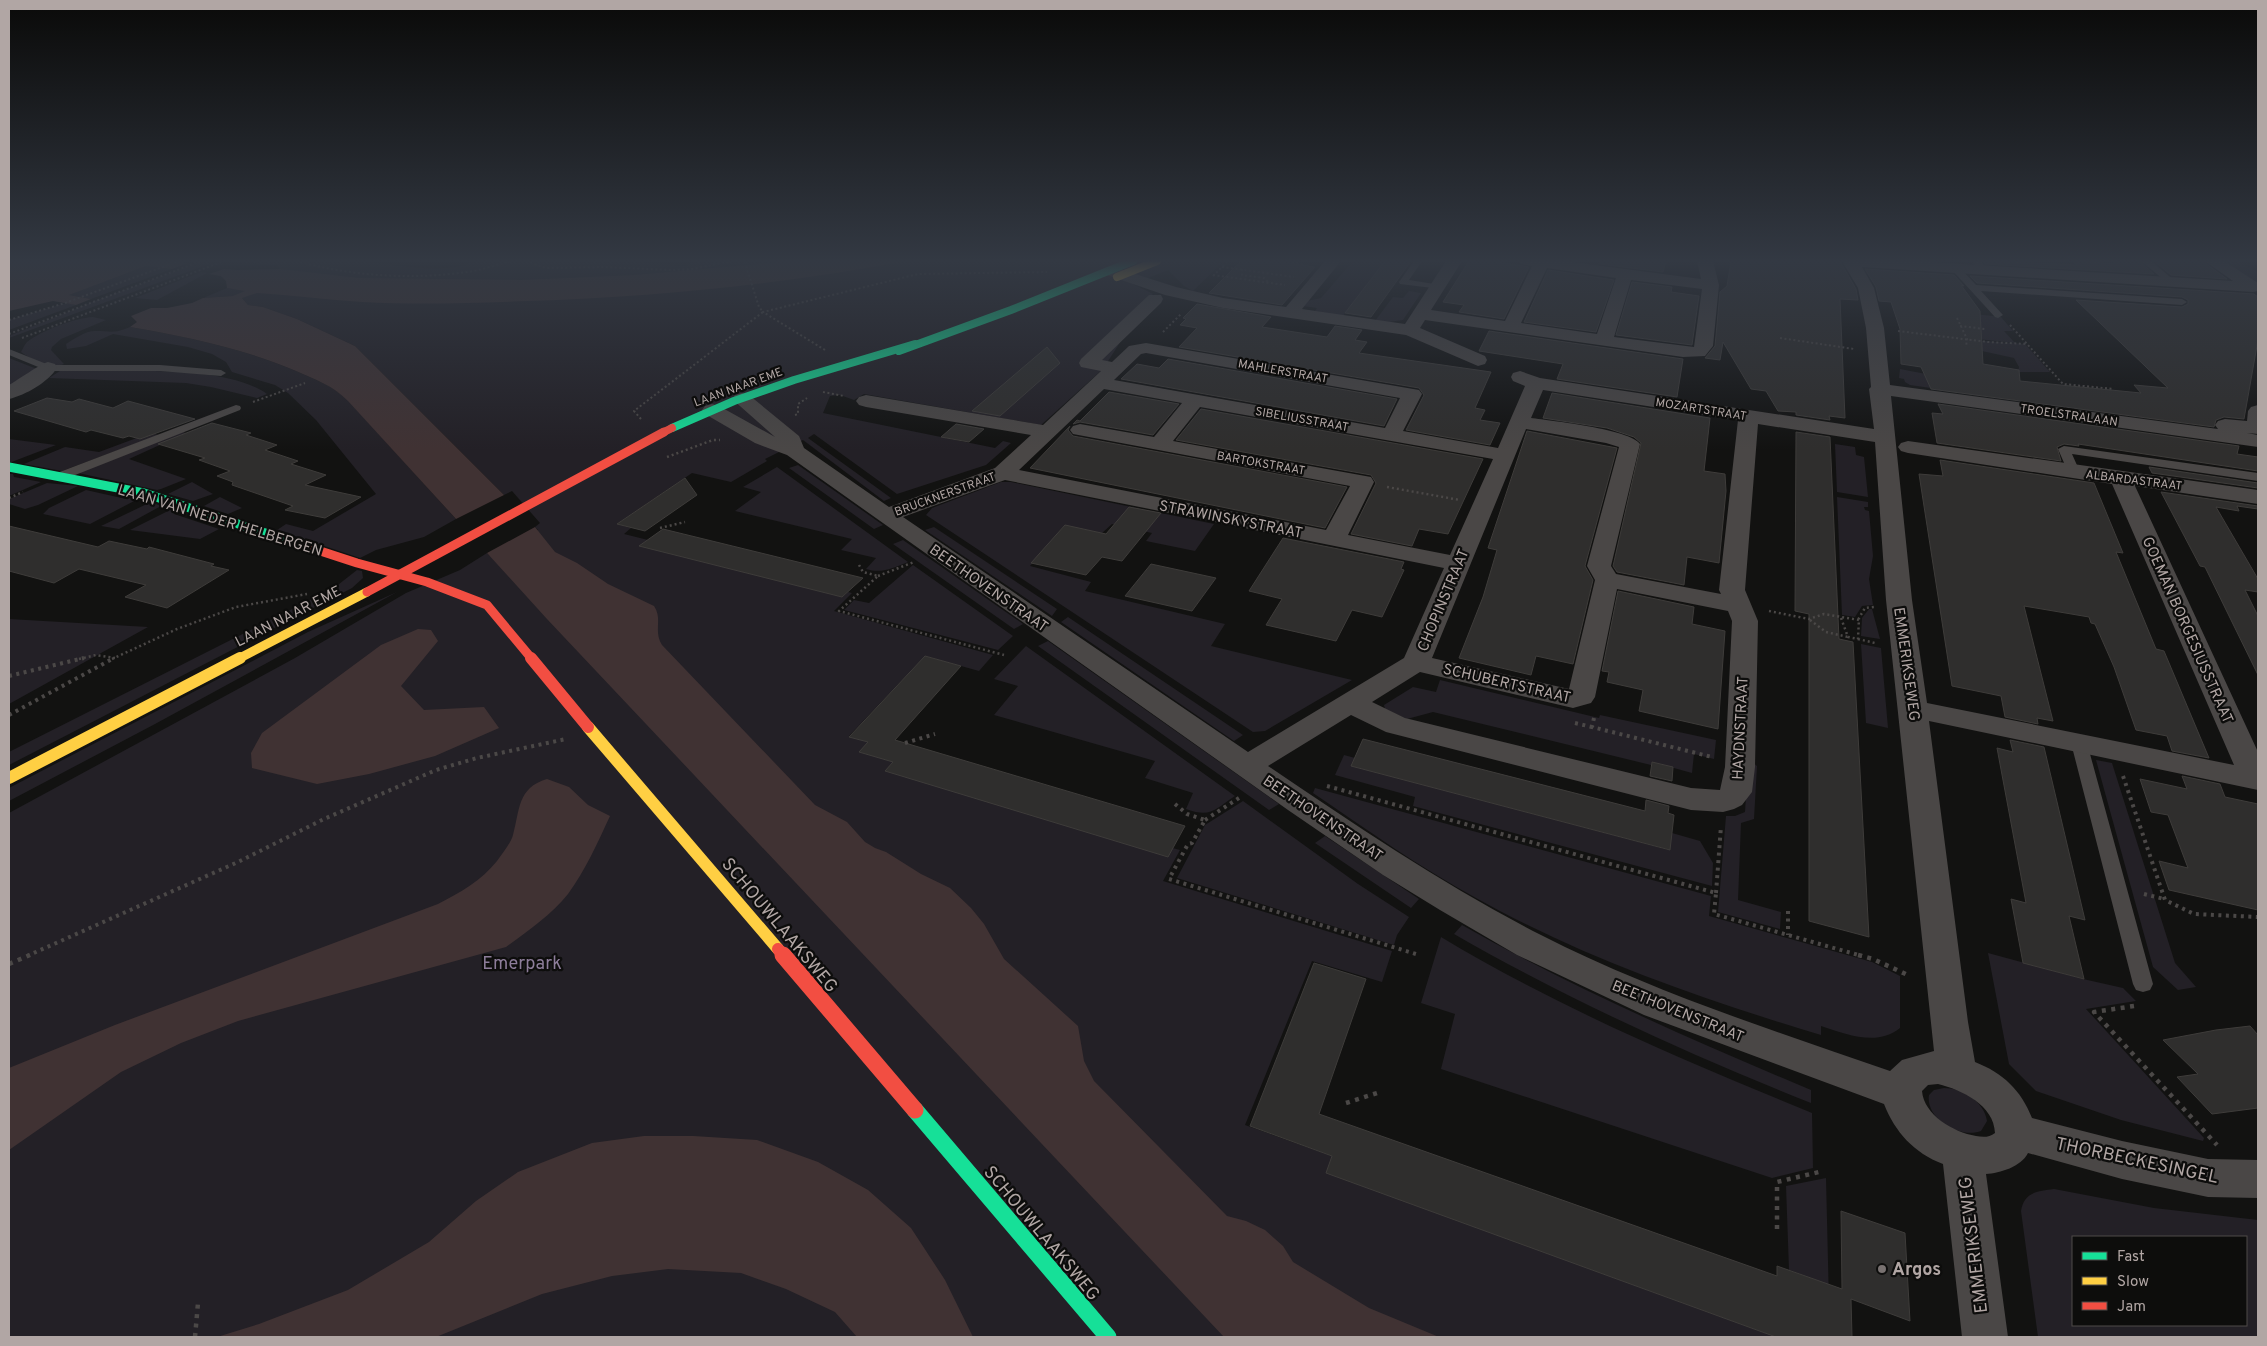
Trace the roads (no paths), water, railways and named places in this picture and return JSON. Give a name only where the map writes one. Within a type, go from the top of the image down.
[{"type":"street","name":"LAAN NAAR EME","points":[[9,778],[399,575],[580,479],[636,446],[717,418],[747,404],[972,324]]},
{"type":"street","points":[[1116,368],[1088,363],[1129,324]]},
{"type":"street","points":[[1363,324],[1410,330],[1478,360]]},
{"type":"street","points":[[1410,330],[1414,324]]},
{"type":"street","points":[[1489,324],[1683,352],[1698,352],[1704,346],[1707,324]]},
{"type":"street","points":[[1604,340],[1609,324]]},
{"type":"street","name":"EMMERIKSEWEG","points":[[1873,324],[1879,389],[1896,442],[1899,600],[1914,709],[1949,1022],[1957,1072]]},
{"type":"street","name":"MAHLERSTRAAT","points":[[1116,368],[1135,350],[1146,348],[1412,394],[1391,435]]},
{"type":"street","points":[[9,393],[43,374],[48,368]]},
{"type":"street","name":"BRUCKNERSTRAAT","points":[[886,516],[1003,473],[1116,368]]},
{"type":"street","name":"MOZARTSTRAAT","points":[[1527,380],[1749,416],[2009,462]]},
{"type":"street","name":"CHOPINSTRAAT","points":[[1245,781],[1352,704],[1416,663],[1485,504],[1518,422],[1527,380]]},
{"type":"street","name":"SIBELIUSSTRAAT","points":[[1100,383],[1504,455]]},
{"type":"street","name":"TROELSTRALAAN","points":[[1879,389],[2258,425]]},
{"type":"street","points":[[1159,445],[1195,400]]},
{"type":"street","points":[[866,401],[1048,432]]},
{"type":"street","name":"LAAN NAAR EME","points":[[717,418],[747,404]]},
{"type":"street","name":"BEETHOVENSTRAAT","points":[[747,404],[792,440],[794,450]]},
{"type":"street","name":"HAYDNSTRAAT","points":[[1352,704],[1396,725],[1691,799],[1723,801],[1731,798],[1737,792],[1740,763],[1745,621],[1732,590],[1749,416]]},
{"type":"street","points":[[2157,417],[2256,428],[2258,425]]},
{"type":"street","name":"BEETHOVENSTRAAT","points":[[717,418],[777,446],[794,450],[1245,781],[1395,866],[1528,945],[1657,1004],[1902,1093]]},
{"type":"street","name":"SCHUBERTSTRAAT","points":[[1416,663],[1579,699],[1607,580],[1599,566],[1630,444],[1610,438],[1518,422]]},
{"type":"street","name":"BARTOKSTRAAT","points":[[1080,430],[1363,482],[1333,540]]},
{"type":"street","name":"LAAN NAAR EME","points":[[580,479],[674,440]]},
{"type":"street","name":"ALBARDASTRAAT","points":[[2009,462],[2258,497]]},
{"type":"street","name":"LAAN VAN NEDER HELBERGEN","points":[[9,468],[61,476],[144,493],[399,575]]},
{"type":"street","name":"STRAWINSKYSTRAAT","points":[[1003,473],[1459,564]]},
{"type":"street","name":"GOEMAN BORGESIUSSTRAAT","points":[[2121,479],[2257,780]]},
{"type":"street","name":"SCHOUWLAAKSWEG","points":[[399,575],[426,582],[487,605],[594,734],[1108,1337]]},
{"type":"street","points":[[1607,580],[1738,605]]},
{"type":"street","points":[[1914,709],[2257,780]]},
{"type":"street","points":[[1938,1067],[1957,1072],[1981,1084],[2000,1099],[2009,1112],[2016,1132],[2013,1144],[2006,1151],[1987,1156],[1962,1152],[1939,1142],[1920,1127],[1907,1110],[1902,1093],[1905,1078],[1918,1070],[1938,1067]]},
{"type":"street","name":"THORBECKESINGEL","points":[[2016,1132],[2122,1160],[2208,1178],[2254,1180]]},
{"type":"street","name":"EMMERIKSEWEG","points":[[1962,1152],[1985,1337]]},
{"type":"lane","points":[[9,352],[48,368],[160,368],[222,373]]},
{"type":"lane","points":[[61,476],[236,408]]},
{"type":"lane","points":[[2074,472],[2064,449],[2258,476]]},
{"type":"lane","points":[[2079,744],[2143,984]]},
{"type":"place","name":"Argos","points":[[1882,1269]]},
{"type":"park label","name":"Emerpark","points":[[522,963]]}]
